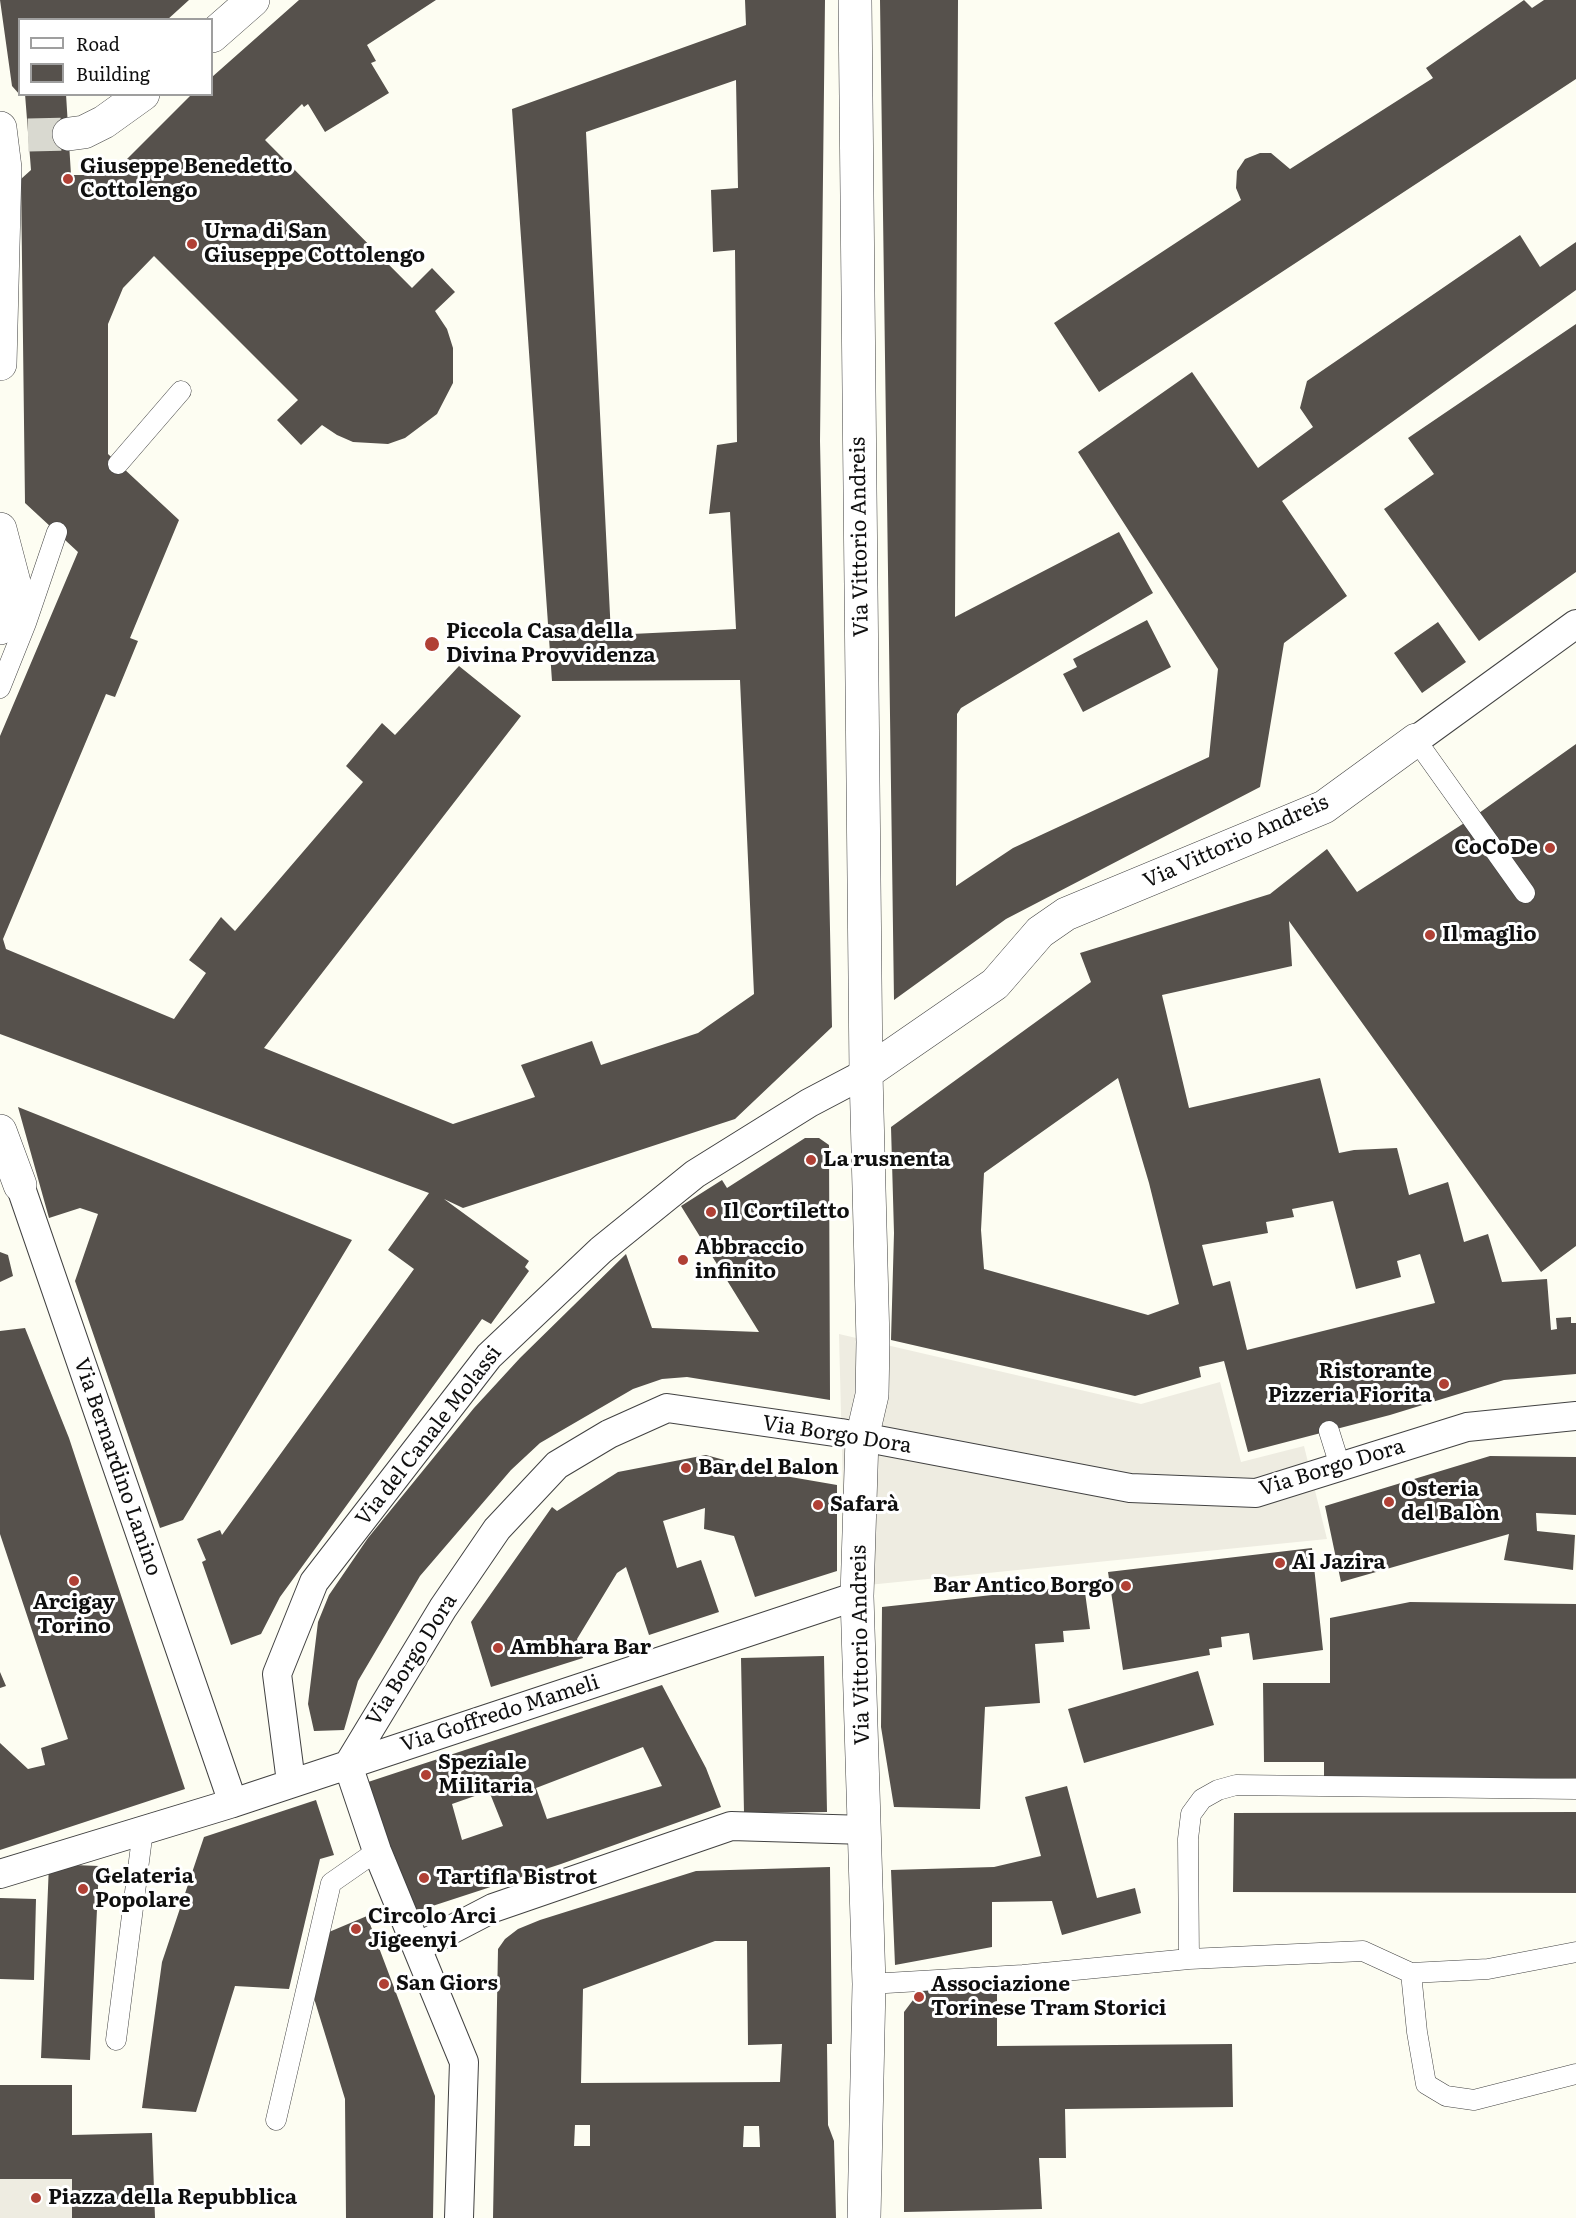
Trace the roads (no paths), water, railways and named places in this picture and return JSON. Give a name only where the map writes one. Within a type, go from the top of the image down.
[{"type":"street","points":[[213,35],[253,0]]},
{"type":"street","name":"Via Vittorio Andreis","points":[[855,0],[866,1073],[873,1342],[872,1395],[862,1438],[857,1596],[869,1984],[864,2218]]},
{"type":"street","points":[[69,134],[84,132],[104,122],[140,96]]},
{"type":"street","points":[[0,364],[7,132]]},
{"type":"street","points":[[0,529],[16,590],[0,628]]},
{"type":"street","name":"Via Vittorio Andreis","points":[[866,1073],[995,984],[1040,932],[1066,914],[1324,807],[1576,624]]},
{"type":"street","name":"Via del Canale Molassi","points":[[291,1782],[277,1674],[314,1582],[489,1356],[601,1250],[695,1174],[809,1103],[866,1073]]},
{"type":"street","name":"Via Bernardino Lanino","points":[[0,1131],[10,1181],[232,1803]]},
{"type":"street","name":"Via Borgo Dora","points":[[348,1765],[444,1608],[497,1529],[557,1465],[609,1434],[667,1408],[862,1438],[1130,1488],[1256,1492],[1467,1426],[1576,1416]]},
{"type":"street","name":"Via Goffredo Mameli","points":[[0,1874],[232,1803],[857,1596]]},
{"type":"street","points":[[348,1765],[377,1851],[464,2062],[459,2218]]},
{"type":"street","points":[[418,1947],[493,1908],[731,1826],[866,1830]]},
{"type":"lane","points":[[118,464],[181,391]]},
{"type":"lane","points":[[0,688],[26,623],[57,532],[16,590]]},
{"type":"lane","points":[[1416,740],[1525,893]]},
{"type":"lane","points":[[1329,1431],[1340,1466]]},
{"type":"lane","points":[[1189,1959],[1188,1839],[1191,1814],[1202,1799],[1218,1790],[1236,1785],[1576,1789]]},
{"type":"lane","points":[[116,2040],[143,1830]]},
{"type":"lane","points":[[276,2120],[331,1883],[377,1851]]},
{"type":"lane","points":[[869,1984],[1023,1975],[1189,1959],[1364,1951],[1411,1973],[1488,1969],[1576,1952]]},
{"type":"lane","points":[[1411,1973],[1417,2032],[1426,2084],[1446,2096],[1474,2100],[1576,2074]]},
{"type":"tunnel","points":[[28,135],[69,134]]},
{"type":"place","name":"Giuseppe Benedetto Cottolengo","points":[[68,179]]},
{"type":"place","name":"Urna di San Giuseppe Cottolengo","points":[[192,244]]},
{"type":"place","name":"Piccola Casa della Divina Provvidenza","points":[[432,644]]},
{"type":"place","name":"CoCoDe","points":[[1550,848]]},
{"type":"place","name":"Il maglio","points":[[1430,935]]},
{"type":"place","name":"La rusnenta","points":[[811,1160]]},
{"type":"place","name":"Il Cortiletto","points":[[711,1212]]},
{"type":"place","name":"Abbraccio infinito","points":[[683,1260]]},
{"type":"place","name":"Ristorante Pizzeria Fiorita","points":[[1444,1384]]},
{"type":"place","name":"Bar del Balon","points":[[686,1468]]},
{"type":"place","name":"Osteria del Balòn","points":[[1389,1502]]},
{"type":"place","name":"Safarà","points":[[818,1505]]},
{"type":"place","name":"Al Jazira","points":[[1280,1563]]},
{"type":"place","name":"Arcigay Torino","points":[[74,1581]]},
{"type":"place","name":"Bar Antico Borgo","points":[[1126,1586]]},
{"type":"place","name":"Ambhara Bar","points":[[498,1648]]},
{"type":"place","name":"Speziale Militaria","points":[[426,1775]]},
{"type":"place","name":"Tartifla Bistrot","points":[[424,1878]]},
{"type":"place","name":"Gelateria Popolare","points":[[83,1889]]},
{"type":"place","name":"Circolo Arci Jigeenyi","points":[[356,1929]]},
{"type":"place","name":"San Giors","points":[[384,1984]]},
{"type":"place","name":"Associazione Torinese Tram Storici","points":[[919,1997]]},
{"type":"place","name":"Piazza della Repubblica","points":[[36,2198]]}]
